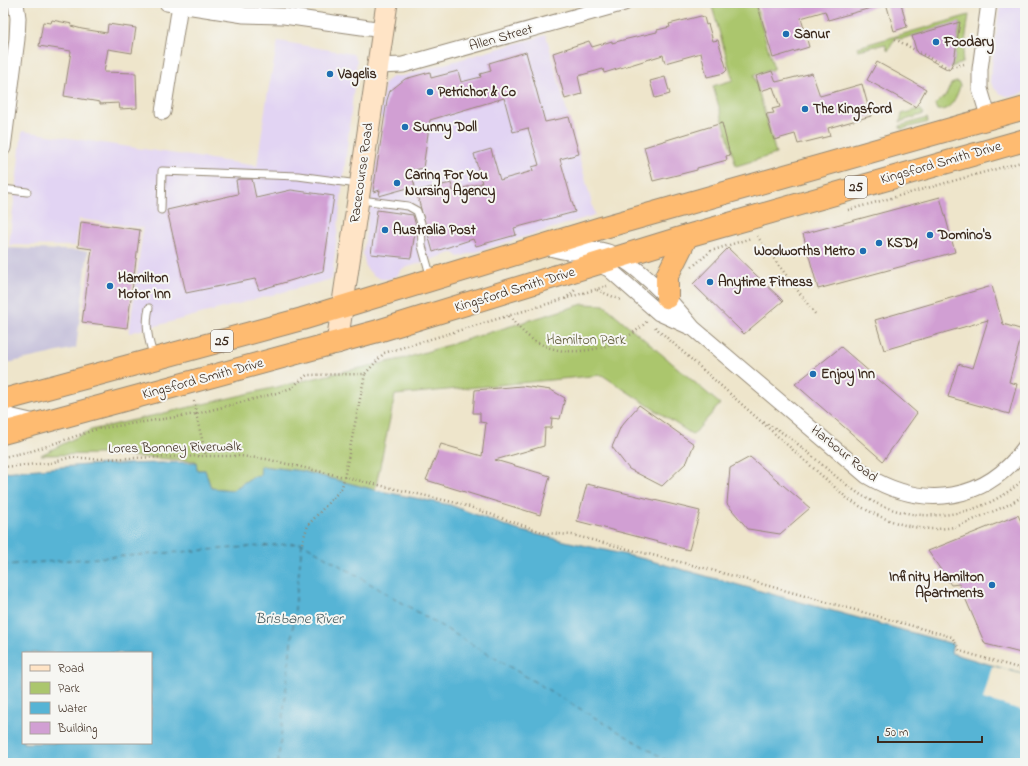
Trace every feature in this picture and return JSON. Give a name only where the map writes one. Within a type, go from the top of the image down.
[{"type":"highway","name":"25","points":[[3,400],[343,307],[542,246],[1025,108]]},
{"type":"highway","name":"Kingsford Smith Drive","points":[[3,434],[338,343],[687,236],[1025,140]]},
{"type":"highway","points":[[667,297],[667,276],[687,236]]},
{"type":"street","points":[[3,148],[17,39],[18,18],[16,3]]},
{"type":"street","name":"Racecourse Road","points":[[338,343],[387,3]]},
{"type":"street","name":"Allen Street","points":[[378,66],[403,65],[624,3]]},
{"type":"street","points":[[989,3],[980,69],[980,89],[989,119]]},
{"type":"street","points":[[163,112],[173,4],[244,15],[284,16],[383,30]]},
{"type":"street","name":"Harbour Road","points":[[542,246],[572,252],[587,249],[600,250],[619,257],[667,297],[693,328],[868,476],[887,487],[916,495],[935,497],[953,495],[976,489],[994,480],[1022,456]]},
{"type":"street","name":"Harbour Road","points":[[597,264],[610,269],[659,313],[693,328]]},
{"type":"street","points":[[3,418],[10,416],[40,423]]},
{"type":"lane","points":[[161,210],[162,171],[298,176],[405,205],[416,210],[420,218],[422,246],[431,280]]},
{"type":"lane","points":[[3,189],[27,192]]},
{"type":"lane","points":[[148,308],[148,334],[155,359]]},
{"type":"path","points":[[895,39],[927,55],[948,68],[964,64]]},
{"type":"path","points":[[841,212],[1025,161]]},
{"type":"path","points":[[689,270],[711,251],[764,234]]},
{"type":"path","points":[[757,236],[816,315]]},
{"type":"path","points":[[302,543],[308,526],[342,488],[365,374],[384,352],[596,290],[611,284]]},
{"type":"path","points":[[596,290],[623,302]]},
{"type":"path","points":[[509,316],[523,333],[541,345],[556,350],[581,351],[600,348],[621,340],[638,331],[647,321]]},
{"type":"path","points":[[641,316],[761,421]]},
{"type":"path","points":[[3,457],[32,451],[97,429],[196,414],[291,388],[307,375],[365,374]]},
{"type":"path","points":[[194,401],[206,456]]},
{"type":"path","name":"Lores Bonney Riverwalk","points":[[3,467],[50,463],[72,457],[94,459],[240,456],[266,459],[461,504],[545,533],[572,535],[708,569],[952,637],[960,651],[1025,670]]},
{"type":"shaded area","points":[[1000,3],[1025,3],[1025,92],[1015,96],[1007,96],[999,93],[993,87],[990,80]]},
{"type":"shaded area","points":[[546,35],[595,215],[459,257],[454,253],[451,253],[402,269],[397,276],[388,279],[381,279],[373,275],[366,268],[363,254],[383,119],[379,115],[385,82],[393,76],[402,76]]},
{"type":"shaded area","points":[[278,41],[353,54],[357,60],[332,279],[129,333],[143,228],[79,219],[76,246],[9,245],[22,131],[257,166],[267,97]]},
{"type":"shaded area","points":[[8,248],[88,251],[76,348],[3,364],[3,285]]},
{"type":"green space","points":[[711,3],[755,3],[774,69],[754,75],[776,154],[736,166],[713,86],[733,80]]},
{"type":"green space","points":[[969,15],[962,63],[951,67],[954,61],[960,23],[901,39],[896,37],[888,51],[885,44],[858,50],[858,47]]},
{"type":"green space","points":[[956,82],[959,83],[960,86],[953,102],[950,106],[942,110],[937,110],[935,105],[946,95],[951,84]]},
{"type":"green space","points":[[915,110],[921,110],[924,114],[900,122],[902,114]]},
{"type":"green space","points":[[927,118],[928,122],[902,129],[900,128],[900,126]]},
{"type":"green space","name":"Hamilton Park","points":[[583,304],[604,305],[720,404],[693,435],[602,375],[395,395],[375,490],[302,471],[262,466],[260,476],[252,477],[233,490],[211,488],[205,470],[197,470],[196,461],[100,454],[41,455],[91,430],[406,358]]},
{"type":"water","name":"Brisbane River","points":[[196,462],[197,470],[205,470],[211,488],[233,490],[252,477],[260,476],[261,466],[302,471],[375,490],[450,505],[517,530],[644,559],[953,644],[951,653],[1025,675],[1025,763],[3,763],[3,472],[86,465]]},
{"type":"pier","points":[[992,666],[1025,675],[1025,711],[983,699]]},
{"type":"building","points":[[757,3],[877,3],[878,6],[828,20],[825,11],[801,18],[809,47],[773,58]]},
{"type":"building","points":[[886,3],[901,3],[907,27],[894,31]]},
{"type":"building","points":[[701,16],[704,17],[706,25],[708,24],[713,41],[718,40],[727,70],[724,73],[707,77],[701,53],[665,63],[663,55],[604,73],[603,69],[578,76],[582,94],[565,99],[553,53],[589,41],[592,47],[612,41],[612,43],[657,32],[657,30],[670,27],[669,24]]},
{"type":"building","points":[[52,20],[72,24],[71,26],[82,29],[107,33],[108,24],[136,28],[132,53],[108,49],[104,72],[136,73],[137,108],[120,109],[119,103],[100,104],[100,102],[64,96],[71,51],[39,46],[43,22],[51,23]]},
{"type":"building","name":"Foodary","points":[[960,22],[954,61],[949,70],[917,53],[912,36]]},
{"type":"building","points":[[526,52],[545,122],[569,117],[579,154],[560,159],[575,212],[514,228],[516,235],[476,246],[473,239],[433,252],[416,191],[451,183],[453,191],[482,183],[474,154],[491,149],[500,180],[533,171],[532,167],[539,165],[528,128],[513,132],[504,98],[430,120],[423,168],[410,171],[415,186],[379,196],[380,190],[373,192],[387,100],[390,91],[405,79],[430,72],[431,78],[458,71],[461,82],[481,77],[480,74],[491,71],[489,63]]},
{"type":"building","points":[[877,62],[926,89],[916,107],[867,80]]},
{"type":"building","points":[[772,71],[776,82],[812,73],[820,96],[862,84],[871,116],[828,128],[830,136],[798,144],[795,134],[774,140],[766,114],[774,113],[772,109],[780,107],[773,87],[760,91],[756,76]]},
{"type":"building","points":[[665,77],[670,94],[655,98],[650,81]]},
{"type":"building","points":[[722,123],[730,155],[726,156],[727,160],[697,168],[697,170],[653,181],[644,147]]},
{"type":"building","points":[[252,179],[256,198],[291,190],[334,196],[323,271],[259,290],[255,279],[186,293],[167,210],[238,194],[236,180]]},
{"type":"building","name":"KSD1","points":[[940,197],[955,252],[818,289],[803,234]]},
{"type":"building","points":[[377,210],[413,215],[416,226],[411,258],[371,254]]},
{"type":"building","name":"Hamilton Motor Inn","points":[[81,222],[140,230],[127,328],[82,322],[92,249],[78,247]]},
{"type":"building","points":[[728,248],[783,301],[744,334],[693,284]]},
{"type":"building","points":[[992,286],[1003,324],[1023,330],[1009,382],[1017,384],[1009,414],[948,397],[958,364],[973,368],[988,320],[884,350],[875,320]]},
{"type":"building","points":[[841,347],[917,413],[883,461],[795,384]]},
{"type":"building","points":[[522,386],[551,390],[565,398],[560,419],[552,418],[551,428],[545,428],[544,446],[495,460],[550,476],[540,515],[426,480],[441,444],[482,456],[486,423],[480,422],[480,413],[473,413],[475,390]]},
{"type":"building","points":[[639,405],[694,444],[687,462],[662,486],[629,469],[612,447],[621,426]]},
{"type":"building","points":[[750,457],[810,508],[780,534],[748,529],[727,504],[730,468]]},
{"type":"building","points":[[587,484],[700,511],[689,550],[577,521]]},
{"type":"building","name":"Infinity Hamilton Apartments","points":[[1018,515],[1025,530],[1025,654],[985,644],[959,584],[951,585],[928,551]]},
{"type":"ferry route","points":[[3,565],[302,543],[671,763]]},
{"type":"ferry route","points":[[278,763],[302,544]]},
{"type":"place","name":"Sanur","points":[[786,34]]},
{"type":"place","name":"Foodary","points":[[936,42]]},
{"type":"place","name":"Vagelis","points":[[330,74]]},
{"type":"place","name":"Petrichor & Co","points":[[430,92]]},
{"type":"place","name":"The Kingsford","points":[[805,109]]},
{"type":"place","name":"Sunny Doll","points":[[405,127]]},
{"type":"place","name":"Caring For You Nursing Agency","points":[[397,183]]},
{"type":"place","name":"Australia Post","points":[[385,230]]},
{"type":"place","name":"Domino's","points":[[930,235]]},
{"type":"place","name":"KSD1","points":[[879,243]]},
{"type":"place","name":"Woolworths Metro","points":[[863,251]]},
{"type":"place","name":"Anytime Fitness","points":[[710,282]]},
{"type":"place","name":"Hamilton Motor Inn","points":[[110,286]]},
{"type":"place","name":"Enjoy Inn","points":[[813,374]]},
{"type":"place","name":"Infinity Hamilton Apartments","points":[[992,585]]}]
